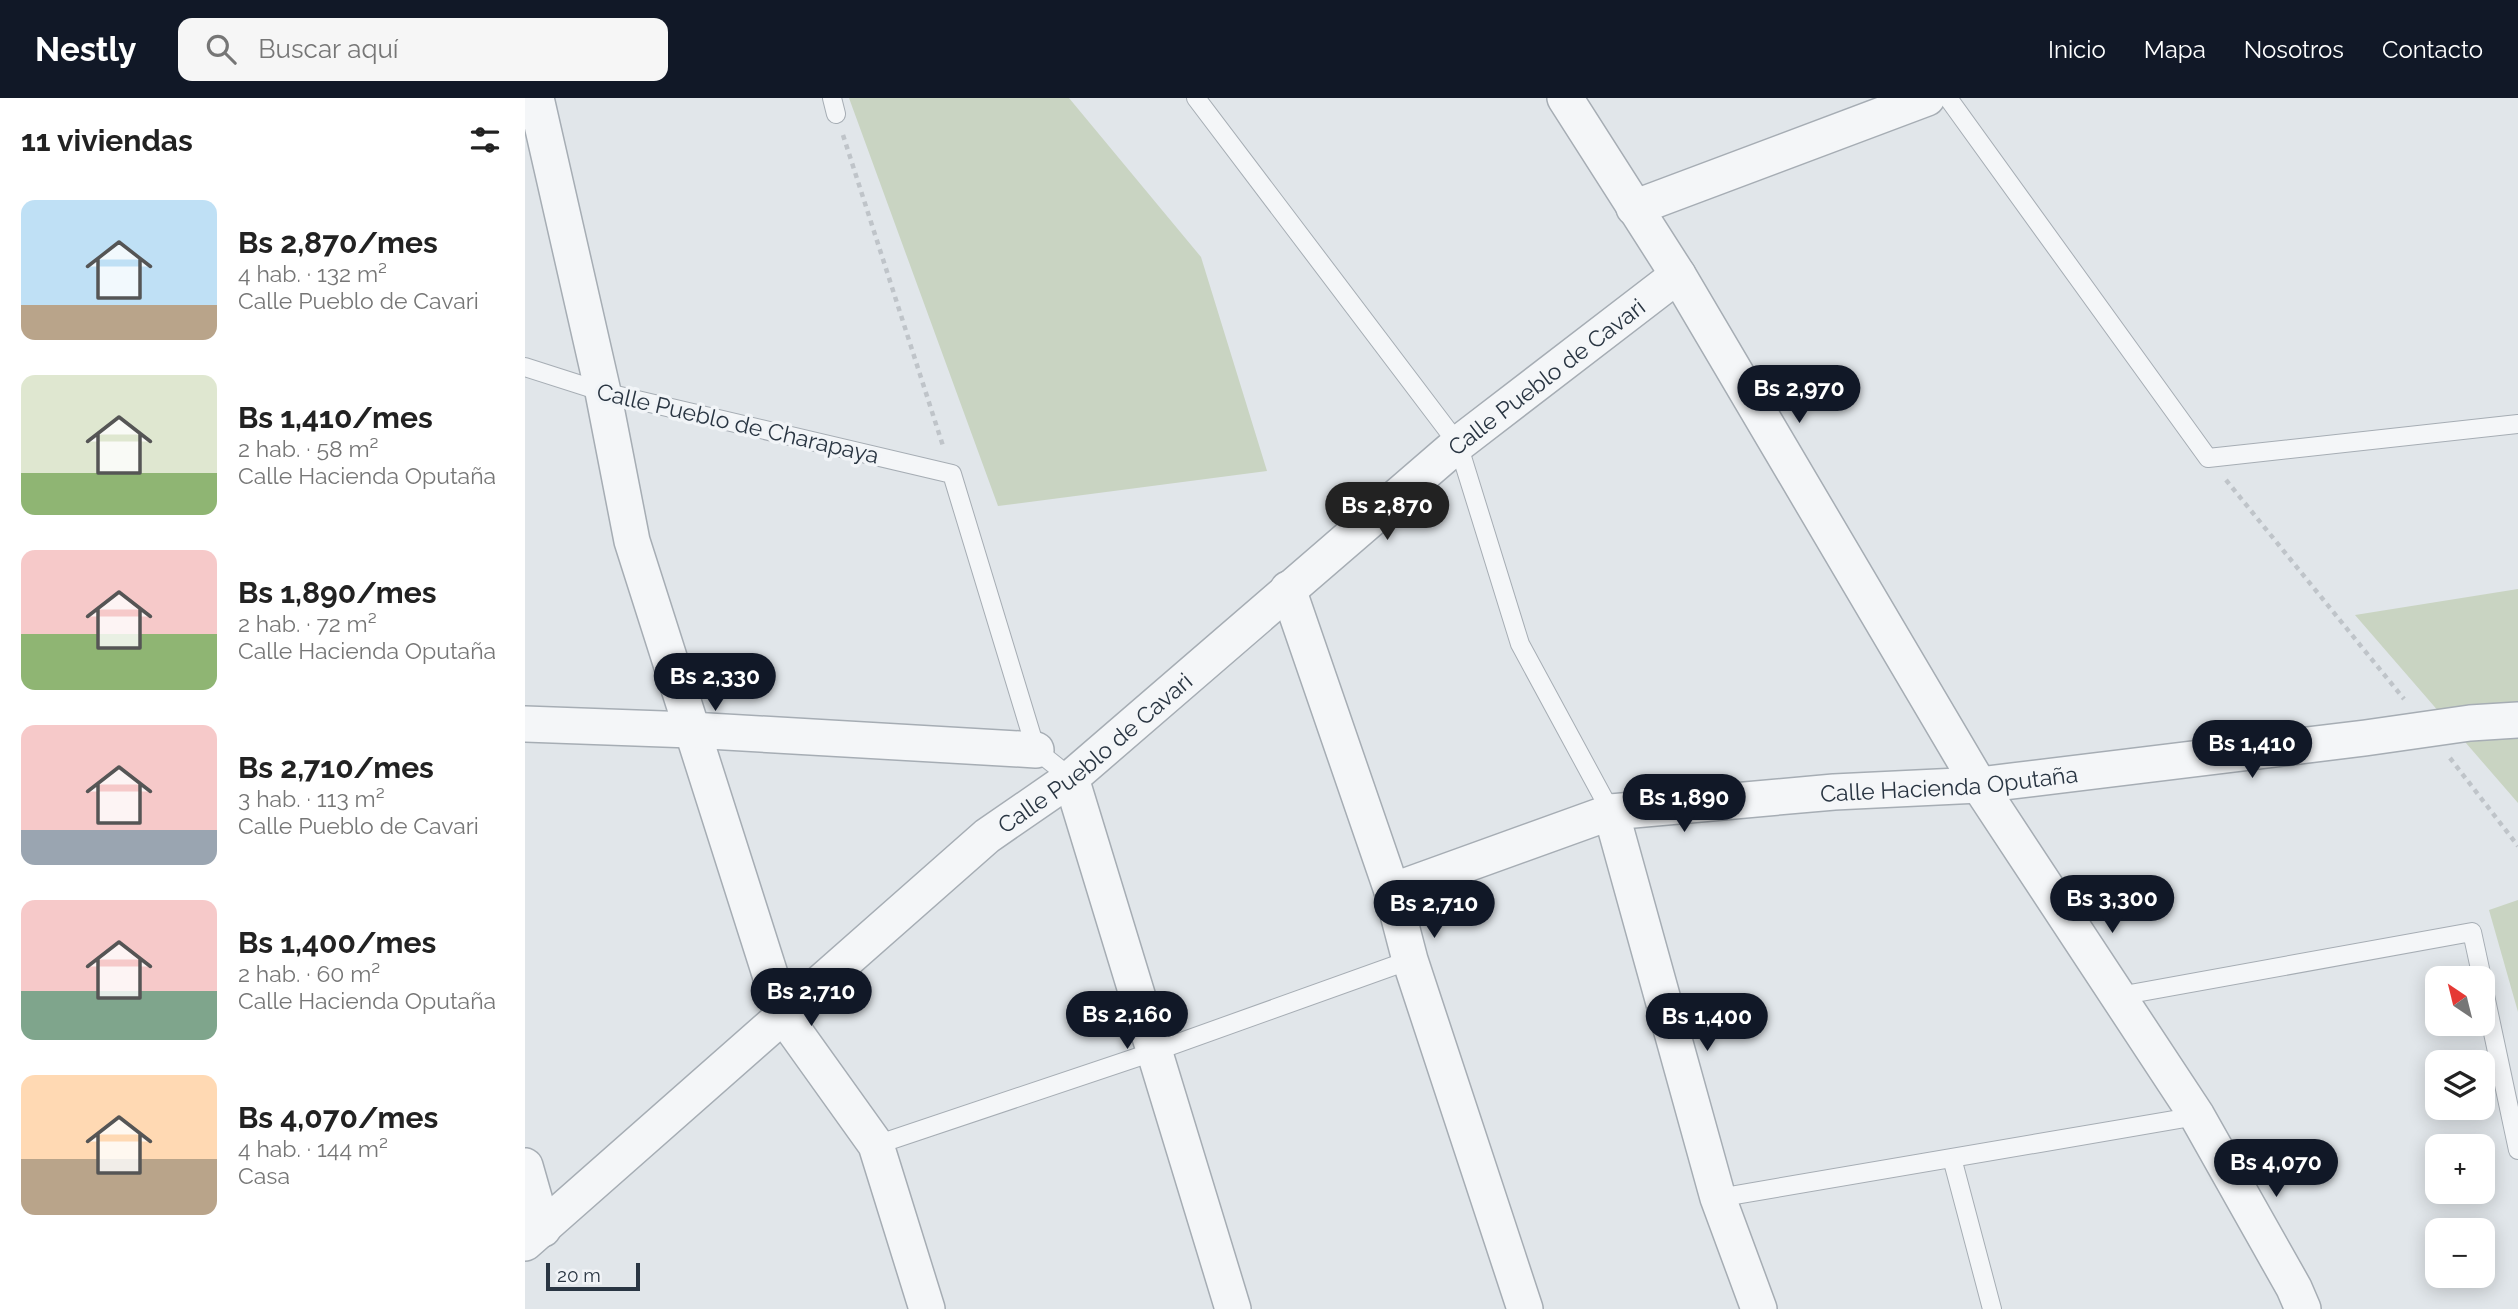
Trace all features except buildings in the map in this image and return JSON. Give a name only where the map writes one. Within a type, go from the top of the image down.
[{"type":"street","points":[[536,98],[603,392],[632,541],[783,1015],[876,1144],[927,1309]]},
{"type":"street","points":[[1565,98],[1678,275],[1979,785],[2197,1116],[2294,1287],[2303,1309]]},
{"type":"street","points":[[1634,208],[1927,98]]},
{"type":"street","name":"Calle Pueblo de Cavari","points":[[534,1236],[987,836],[1071,778],[1458,444],[1678,275]]},
{"type":"street","points":[[1288,589],[1392,891],[1410,960],[1525,1309]]},
{"type":"street","name":"Calle Hacienda Oputaña","points":[[1392,891],[1611,812],[1834,792],[1979,785],[2469,723],[2518,720]]},
{"type":"street","points":[[525,724],[691,730],[1036,750]]},
{"type":"street","points":[[1071,778],[1233,1309]]},
{"type":"street","points":[[1611,812],[1718,1198],[1759,1309]]},
{"type":"street","points":[[525,1166],[534,1236]]},
{"type":"lane","points":[[1196,98],[1458,444],[1520,644],[1611,812]]},
{"type":"lane","points":[[1948,98],[2208,458],[2518,424]]},
{"type":"lane","name":"Calle Pueblo de Charapaya","points":[[525,366],[603,392],[952,474]]},
{"type":"lane","points":[[952,474],[1036,750],[1071,778]]},
{"type":"lane","points":[[2119,996],[2472,932],[2479,966]]},
{"type":"lane","points":[[876,1144],[1156,1051],[1410,960]]},
{"type":"lane","points":[[2494,1036],[2518,1150]]},
{"type":"lane","points":[[1718,1198],[2197,1116]]},
{"type":"lane","points":[[1952,1158],[1992,1309]]},
{"type":"path","points":[[834,106],[952,474]]},
{"type":"path","points":[[2208,458],[2428,729],[2518,846]]},
{"type":"green space","points":[[849,98],[1069,98],[1201,257],[1267,471],[998,506]]},
{"type":"green space","points":[[2518,589],[2518,803],[2355,615]]},
{"type":"green space","points":[[2518,900],[2518,1012],[2489,910]]}]
